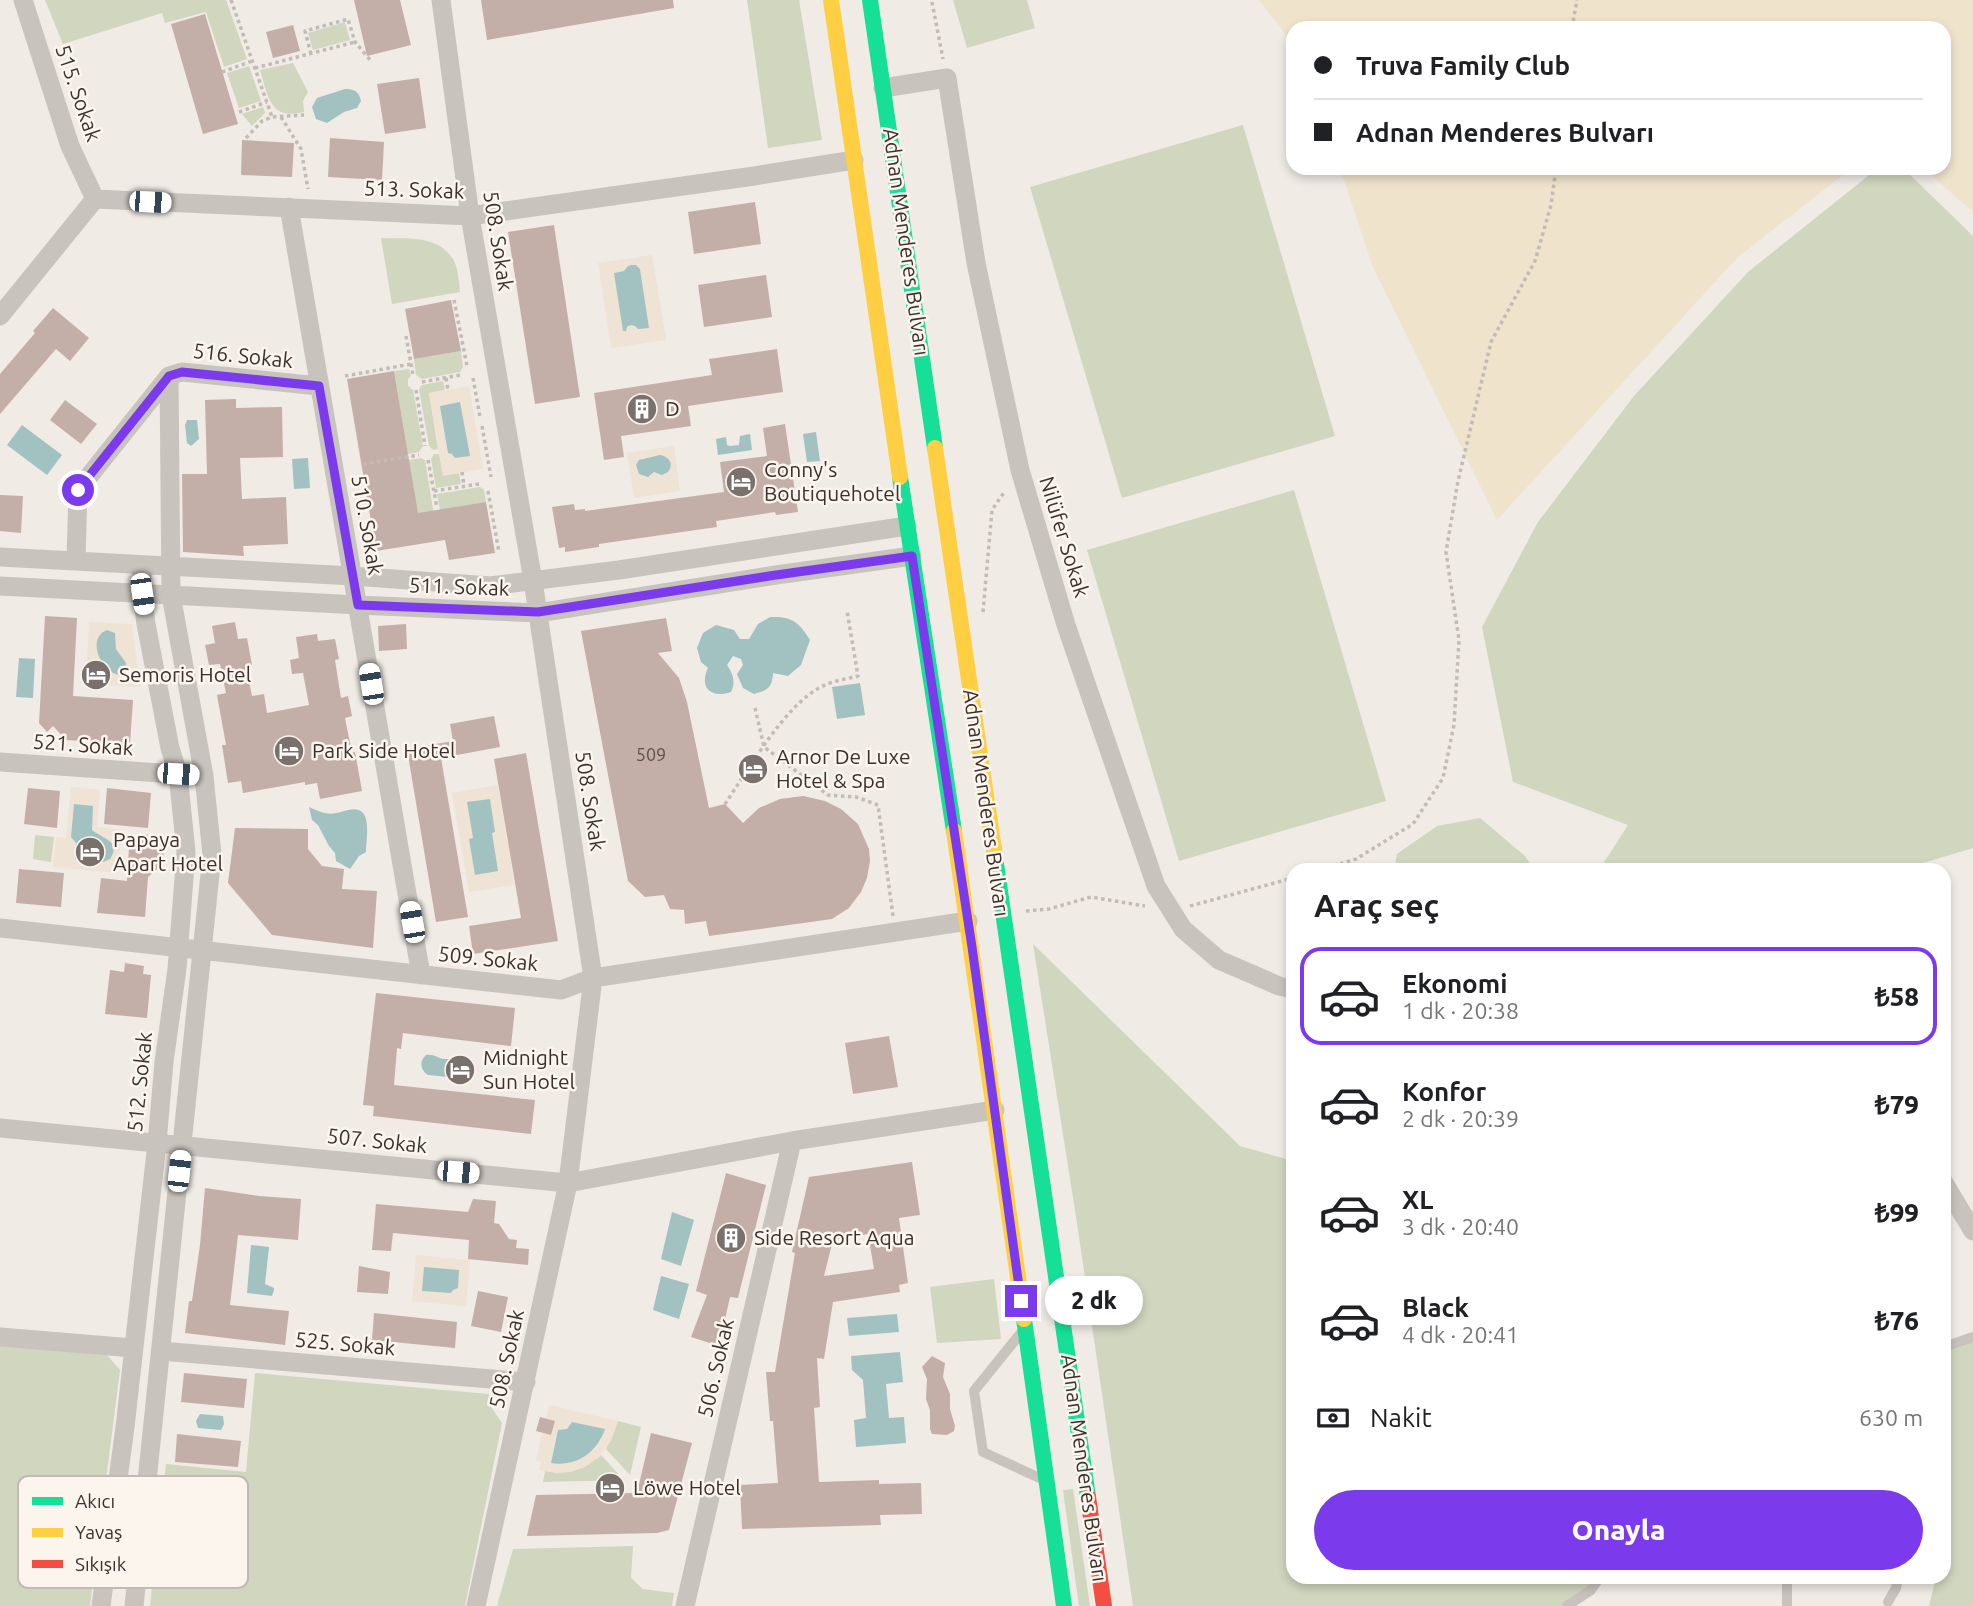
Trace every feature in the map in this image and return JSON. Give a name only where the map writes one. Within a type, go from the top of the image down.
[{"type":"main road","name":"Adnan Menderes Bulvarı","points":[[831,0],[907,526],[968,921],[1064,1606]]},
{"type":"main road","name":"Adnan Menderes Bulvarı","points":[[870,0],[1104,1606]]},
{"type":"street","name":"515. Sokak","points":[[23,0],[70,146],[94,200]]},
{"type":"street","name":"508. Sokak","points":[[441,0],[470,216],[533,581],[593,978],[568,1183],[476,1606]]},
{"type":"street","points":[[883,88],[947,78]]},
{"type":"street","name":"Nilüfer Sokak","points":[[947,78],[976,263],[1020,470],[1066,625],[1156,886],[1183,929],[1219,960],[1286,988]]},
{"type":"street","name":"513. Sokak","points":[[94,200],[470,216],[854,160]]},
{"type":"street","points":[[2,309],[94,200]]},
{"type":"street","name":"510. Sokak","points":[[289,207],[421,975]]},
{"type":"street","name":"516. Sokak","points":[[76,561],[78,490],[169,376],[182,372],[319,386]]},
{"type":"street","points":[[147,1476],[212,855],[204,776],[171,595],[169,376]]},
{"type":"street","name":"511. Sokak","points":[[0,557],[490,586],[659,565],[907,526]]},
{"type":"street","name":"511. Sokak","points":[[0,586],[538,612],[912,556]]},
{"type":"street","name":"512. Sokak","points":[[117,1476],[157,1143],[186,852],[178,774],[163,713],[142,594],[142,565]]},
{"type":"street","name":"521. Sokak","points":[[0,762],[204,776]]},
{"type":"street","name":"509. Sokak","points":[[0,928],[561,990],[593,978],[968,921]]},
{"type":"street","name":"507. Sokak","points":[[0,1128],[568,1183],[792,1141],[995,1110]]},
{"type":"street","name":"506. Sokak","points":[[685,1606],[792,1141]]},
{"type":"street","points":[[1951,1195],[1973,1231]]},
{"type":"street","points":[[0,1337],[133,1348]]},
{"type":"street","name":"525. Sokak","points":[[160,1351],[526,1382]]},
{"type":"street","name":"512. Sokak","points":[[101,1606],[103,1588]]},
{"type":"street","points":[[134,1606],[136,1588]]},
{"type":"lane","points":[[1025,1328],[974,1391],[984,1452],[1047,1481]]},
{"type":"lane","points":[[1951,1345],[1973,1337]]},
{"type":"lane","points":[[1567,1606],[1591,1590],[1595,1584]]},
{"type":"lane","points":[[1787,1584],[1787,1606]]},
{"type":"lane","points":[[1888,1602],[1897,1584]]},
{"type":"path","points":[[231,0],[272,117]]},
{"type":"path","points":[[1573,21],[1577,0]]},
{"type":"path","points":[[932,2],[947,78]]},
{"type":"path","points":[[311,54],[305,31],[348,19],[355,42],[371,61]]},
{"type":"path","points":[[255,68],[355,42]]},
{"type":"path","points":[[222,72],[253,61]]},
{"type":"path","points":[[239,112],[267,102]]},
{"type":"path","points":[[246,138],[262,121],[272,117],[304,116]]},
{"type":"path","points":[[281,117],[301,149],[311,208]]},
{"type":"path","points":[[1343,863],[1356,859],[1413,824],[1443,778],[1454,725],[1459,640],[1446,552],[1458,481],[1491,342],[1535,261],[1551,205],[1555,175]]},
{"type":"path","points":[[454,300],[467,366]]},
{"type":"path","points":[[406,337],[413,375]]},
{"type":"path","points":[[345,376],[411,364]]},
{"type":"path","points":[[422,382],[460,375]]},
{"type":"path","points":[[446,377],[448,390]]},
{"type":"path","points":[[473,379],[480,417]]},
{"type":"path","points":[[416,390],[425,446]]},
{"type":"path","points":[[482,426],[491,477]]},
{"type":"path","points":[[363,464],[419,455]]},
{"type":"path","points":[[428,460],[437,508]]},
{"type":"path","points":[[982,621],[992,510],[1020,470]]},
{"type":"path","points":[[462,472],[464,486]]},
{"type":"path","points":[[434,491],[480,484]]},
{"type":"path","points":[[488,491],[499,552]]},
{"type":"path","points":[[725,804],[797,703],[822,686],[858,676],[847,611]]},
{"type":"path","points":[[755,708],[764,747],[828,796],[856,797],[878,805],[894,918]]},
{"type":"path","points":[[1003,913],[1049,909],[1091,897],[1171,911],[1286,880]]},
{"type":"green space","points":[[45,0],[226,0],[247,59],[224,67],[206,12],[165,23],[162,13],[63,44]]},
{"type":"green space","points":[[747,0],[799,0],[822,140],[768,148]]},
{"type":"green space","points":[[953,0],[1027,0],[1035,28],[967,48]]},
{"type":"green space","points":[[345,22],[350,40],[313,50],[308,33]]},
{"type":"green space","points":[[293,63],[308,92],[303,101],[304,112],[293,114],[277,110],[272,104],[260,70]]},
{"type":"green space","points":[[249,66],[261,101],[239,108],[227,73]]},
{"type":"green space","points":[[263,107],[265,113],[252,126],[242,114]]},
{"type":"green space","points":[[1243,125],[1335,436],[1122,498],[1030,187]]},
{"type":"green space","points":[[1869,175],[1910,175],[1973,236],[1973,848],[1923,863],[1604,863],[1628,825],[1513,782],[1482,627],[1538,522],[1634,396],[1748,272]]},
{"type":"green space","points":[[381,238],[411,238],[439,245],[455,262],[460,292],[392,304]]},
{"type":"green space","points":[[461,351],[463,367],[460,372],[422,379],[416,375],[414,359]]},
{"type":"green space","points":[[409,369],[411,376],[408,386],[413,390],[423,446],[419,452],[408,454],[394,371]]},
{"type":"green space","points":[[443,381],[445,390],[429,393],[438,449],[433,450],[429,446],[419,389],[422,385]]},
{"type":"green space","points":[[434,454],[439,454],[443,475],[459,473],[461,484],[436,488],[431,459]]},
{"type":"green space","points":[[409,460],[425,460],[438,540],[422,543]]},
{"type":"green space","points":[[480,487],[484,490],[486,502],[440,510],[437,494]]},
{"type":"green space","points":[[1294,490],[1386,801],[1179,861],[1087,550]]},
{"type":"green space","points":[[1480,818],[1525,856],[1530,863],[1395,863],[1397,854],[1437,826]]},
{"type":"green space","points":[[35,835],[54,837],[51,862],[33,859]]},
{"type":"green space","points":[[1033,944],[1240,1146],[1286,1159],[1286,1584],[1592,1584],[1567,1606],[1133,1606]]},
{"type":"green space","points":[[994,1279],[1001,1339],[937,1343],[930,1287]]},
{"type":"green space","points":[[1973,1337],[1973,1606],[1929,1606],[1934,1584],[1951,1584],[1951,1345]]},
{"type":"green space","points":[[0,1345],[107,1355],[120,1370],[107,1476],[18,1476],[18,1588],[92,1588],[90,1606],[0,1606]]},
{"type":"green space","points":[[255,1373],[489,1394],[489,1404],[502,1423],[465,1606],[150,1606],[152,1588],[248,1588],[248,1476],[165,1476],[166,1464],[246,1472]]},
{"type":"green space","points":[[618,1421],[641,1427],[630,1475],[606,1449]]},
{"type":"green space","points":[[601,1455],[624,1480],[543,1482],[545,1471],[557,1473]]},
{"type":"green space","points":[[1073,1489],[1090,1606],[1079,1606],[1063,1490]]},
{"type":"green space","points":[[633,1546],[631,1578],[643,1589],[674,1593],[672,1606],[497,1606],[513,1549]]},
{"type":"sand","points":[[1259,0],[1973,0],[1973,212],[1931,175],[1951,175],[1951,21],[1286,21],[1286,35]]},
{"type":"sand","points":[[1342,175],[1843,175],[1738,257],[1497,520],[1372,265]]},
{"type":"shaded area","points":[[652,255],[666,340],[611,348],[598,263]],"holes":[[[640,269],[649,327],[631,325],[625,331],[614,273]]]},
{"type":"shaded area","points":[[469,386],[483,469],[443,476],[429,393]]},
{"type":"shaded area","points":[[674,446],[680,491],[634,498],[627,453]],"holes":[[[642,458],[668,458],[671,462],[665,474],[655,472],[650,475]]]},
{"type":"shaded area","points":[[89,622],[132,624],[140,687],[86,684]],"holes":[[[107,630],[115,633],[116,649],[123,659],[99,634]]]},
{"type":"shaded area","points":[[498,785],[507,842],[516,841],[519,856],[510,858],[514,885],[469,892],[452,793]],"holes":[[[495,831],[492,832],[475,874],[470,839]]]},
{"type":"shaded area","points":[[71,787],[100,790],[97,827],[122,830],[118,873],[53,867],[56,837],[66,838]],"holes":[[[93,806],[92,830],[110,841],[114,847],[113,855],[76,859],[75,839]]]},
{"type":"shaded area","points":[[416,1255],[470,1260],[466,1306],[412,1301]]},
{"type":"shaded area","points":[[549,1405],[618,1421],[611,1441],[598,1458],[585,1467],[557,1473],[539,1470],[541,1462],[536,1460],[542,1433],[551,1435],[555,1421],[546,1418]],"holes":[[[572,1422],[604,1429],[596,1448],[572,1462],[551,1463],[558,1431],[565,1430]]]},
{"type":"water","points":[[345,89],[353,90],[359,95],[361,101],[357,108],[344,112],[327,123],[316,119],[312,107],[317,98]]},
{"type":"water","points":[[631,265],[640,269],[649,328],[638,329],[631,325],[623,331],[614,273],[624,271]]},
{"type":"water","points":[[460,402],[470,456],[455,458],[448,453],[440,406]]},
{"type":"water","points":[[187,420],[197,420],[199,439],[191,446],[187,443]]},
{"type":"water","points":[[22,425],[62,455],[47,475],[7,445]]},
{"type":"water","points":[[816,432],[820,461],[807,462],[803,434]]},
{"type":"water","points":[[750,434],[752,450],[718,455],[716,439],[726,437],[727,445],[739,445],[740,436]]},
{"type":"water","points":[[660,455],[670,461],[668,472],[662,475],[654,472],[648,477],[639,474],[636,465],[639,460]]},
{"type":"water","points":[[308,458],[310,488],[294,489],[292,459]]},
{"type":"water","points":[[770,617],[789,619],[798,625],[810,640],[801,665],[788,676],[773,673],[768,688],[754,694],[743,688],[737,674],[743,665],[741,659],[733,656],[727,665],[733,678],[731,692],[717,694],[708,690],[705,681],[708,668],[701,662],[697,648],[703,633],[716,625],[734,630],[740,639],[749,639],[758,624]]},
{"type":"water","points":[[107,630],[115,633],[116,649],[126,663],[126,669],[121,675],[108,669],[99,656],[97,640]]},
{"type":"water","points":[[19,658],[35,659],[33,698],[16,697]]},
{"type":"water","points":[[860,683],[865,715],[837,719],[832,687]]},
{"type":"water","points":[[490,799],[498,871],[475,875],[467,802]]},
{"type":"water","points":[[74,804],[93,806],[92,830],[112,844],[114,848],[110,859],[103,862],[75,859],[76,843],[71,837]]},
{"type":"water","points":[[309,807],[328,814],[356,809],[365,816],[366,852],[359,856],[350,869],[336,861],[335,853],[312,820]]},
{"type":"water","points":[[426,1055],[444,1059],[459,1056],[466,1060],[468,1070],[459,1078],[428,1075],[421,1065]]},
{"type":"water","points":[[672,1212],[694,1220],[681,1266],[661,1259]]},
{"type":"water","points":[[251,1245],[269,1247],[265,1284],[274,1288],[272,1296],[247,1293]]},
{"type":"water","points":[[424,1267],[459,1270],[458,1288],[451,1293],[422,1291]]},
{"type":"water","points":[[661,1276],[689,1284],[679,1319],[653,1310]]},
{"type":"water","points":[[897,1314],[899,1332],[849,1336],[847,1318]]},
{"type":"water","points":[[900,1352],[903,1382],[886,1384],[889,1418],[904,1417],[906,1443],[856,1447],[854,1420],[866,1418],[863,1380],[852,1370],[851,1356]]},
{"type":"water","points":[[200,1414],[223,1416],[224,1424],[221,1430],[198,1428],[196,1421]]},
{"type":"water","points":[[572,1422],[605,1429],[597,1445],[584,1456],[569,1463],[551,1463],[558,1430],[567,1429]]},
{"type":"building","points":[[354,0],[400,0],[411,45],[367,56]]},
{"type":"building","points":[[481,0],[673,0],[674,8],[487,40]]},
{"type":"building","points":[[205,14],[238,124],[203,134],[171,24]]},
{"type":"building","points":[[293,25],[300,51],[273,58],[266,32]]},
{"type":"building","points":[[419,78],[426,128],[385,134],[377,84]]},
{"type":"building","points":[[330,138],[384,142],[382,180],[328,177]]},
{"type":"building","points":[[242,140],[294,143],[292,177],[241,175]]},
{"type":"building","points":[[755,202],[761,244],[694,254],[688,212]]},
{"type":"building","points":[[554,225],[580,397],[535,404],[508,232]]},
{"type":"building","points":[[766,275],[772,317],[704,327],[698,285]]},
{"type":"building","points":[[451,300],[461,351],[414,359],[405,309]]},
{"type":"building","points":[[53,308],[89,338],[70,361],[56,349],[0,414],[0,374]]},
{"type":"building","points":[[777,349],[783,392],[688,406],[691,426],[621,436],[624,457],[604,460],[594,393],[712,375],[709,359]]},
{"type":"building","points":[[394,371],[418,513],[486,502],[495,553],[449,560],[445,540],[376,551],[347,379]]},
{"type":"building","points":[[236,399],[236,408],[282,407],[283,457],[240,458],[242,499],[286,497],[288,544],[243,546],[244,556],[183,552],[182,474],[207,474],[205,400]]},
{"type":"building","points":[[65,400],[97,424],[81,444],[50,420]]},
{"type":"building","points":[[785,424],[798,512],[776,515],[775,512],[716,521],[717,527],[599,544],[599,547],[565,552],[565,547],[559,548],[552,507],[574,504],[575,510],[585,511],[724,492],[720,462],[767,456],[763,428]]},
{"type":"building","points":[[0,495],[23,496],[21,533],[0,531]]},
{"type":"building","points":[[45,616],[77,618],[73,696],[133,700],[130,744],[66,740],[53,726],[47,732],[39,723]]},
{"type":"building","name":"Arnor De Luxe Hotel & Spa","points":[[666,618],[672,651],[658,653],[679,678],[687,702],[709,808],[725,804],[743,823],[759,808],[780,799],[803,796],[825,801],[841,809],[858,824],[869,849],[867,878],[849,908],[832,919],[709,936],[706,921],[685,924],[684,910],[670,909],[664,895],[645,897],[628,881],[581,631]]},
{"type":"building","points":[[235,622],[238,639],[247,638],[252,665],[246,666],[252,696],[264,694],[267,713],[309,705],[303,673],[292,674],[290,660],[299,658],[296,637],[317,634],[318,641],[335,639],[339,659],[335,660],[341,698],[348,696],[352,716],[345,718],[362,791],[320,799],[317,783],[305,785],[305,782],[243,793],[241,781],[228,783],[222,745],[226,745],[217,695],[226,693],[220,664],[209,665],[205,645],[215,643],[212,626]]},
{"type":"building","points":[[406,624],[407,649],[379,651],[378,626]]},
{"type":"building","points":[[494,716],[500,747],[441,758],[468,917],[436,922],[407,749],[453,741],[450,724]]},
{"type":"building","points":[[526,753],[558,941],[473,954],[469,926],[521,918],[494,759]]},
{"type":"building","points":[[28,788],[60,791],[57,828],[24,824]]},
{"type":"building","points":[[107,788],[151,793],[148,828],[104,824]]},
{"type":"building","points":[[235,828],[308,829],[308,849],[322,866],[344,869],[342,889],[377,891],[373,948],[272,935],[228,883]]},
{"type":"building","points":[[147,834],[164,851],[162,865],[148,877],[145,917],[97,913],[101,878],[127,881],[129,848]]},
{"type":"building","points":[[19,869],[64,873],[61,907],[16,903]]},
{"type":"building","points":[[125,963],[144,966],[143,974],[151,975],[147,1018],[105,1014],[110,970],[124,972]]},
{"type":"building","points":[[376,993],[515,1008],[511,1046],[403,1033],[401,1049],[397,1048],[394,1085],[535,1100],[531,1134],[373,1116],[374,1106],[363,1105]]},
{"type":"building","points":[[889,1036],[898,1087],[853,1094],[845,1043]]},
{"type":"building","points":[[912,1162],[920,1215],[899,1218],[908,1283],[899,1285],[900,1292],[833,1302],[824,1359],[817,1358],[820,1407],[814,1408],[819,1482],[879,1480],[879,1484],[921,1483],[922,1514],[880,1515],[881,1525],[742,1529],[740,1485],[778,1483],[766,1372],[775,1372],[795,1253],[792,1252],[809,1177]],"holes":[[[868,1234],[874,1269],[824,1276],[833,1240]]]},
{"type":"building","name":"Side Resort Aqua","points":[[726,1173],[766,1185],[738,1298],[730,1297],[719,1346],[691,1337],[707,1295],[696,1291]]},
{"type":"building","points":[[205,1188],[301,1199],[298,1240],[238,1235],[230,1305],[289,1311],[285,1345],[185,1333],[200,1245]]},
{"type":"building","points":[[473,1199],[496,1201],[494,1223],[499,1224],[509,1239],[517,1240],[516,1248],[529,1249],[528,1265],[468,1259],[469,1240],[393,1233],[391,1251],[372,1250],[376,1204],[468,1212]]},
{"type":"building","points":[[359,1266],[390,1272],[388,1294],[357,1292]]},
{"type":"building","points":[[478,1291],[508,1297],[501,1332],[471,1326]]},
{"type":"building","points":[[374,1313],[457,1322],[455,1348],[372,1340]]},
{"type":"building","points":[[932,1356],[945,1363],[943,1377],[950,1394],[950,1409],[955,1426],[954,1431],[947,1435],[932,1434],[930,1429],[930,1410],[926,1399],[927,1379],[922,1367]]},
{"type":"building","points":[[184,1373],[247,1379],[244,1408],[181,1402]]},
{"type":"building","points":[[540,1417],[555,1421],[551,1435],[536,1431]]},
{"type":"building","points":[[651,1433],[692,1443],[669,1530],[657,1533],[527,1536],[536,1495],[637,1493]]},
{"type":"building","points":[[177,1434],[241,1441],[238,1467],[175,1462]]},
{"type":"traffic: fast","points":[[870,0],[935,448]]},
{"type":"traffic: fast","points":[[900,477],[954,831]]},
{"type":"traffic: fast","points":[[994,850],[1088,1497]]},
{"type":"traffic: fast","points":[[1024,1319],[1064,1606]]},
{"type":"traffic: slow","points":[[831,0],[900,477]]},
{"type":"traffic: slow","points":[[935,448],[994,850]]},
{"type":"traffic: slow","points":[[954,831],[1024,1319]]},
{"type":"traffic: jam","points":[[1088,1497],[1104,1606]]},
{"type":"place","name":"D","points":[[642,409]]},
{"type":"place","name":"Conny's Boutiquehotel","points":[[741,482]]},
{"type":"place","name":"Semoris Hotel","points":[[96,675]]},
{"type":"place","name":"Park Side Hotel","points":[[289,751]]},
{"type":"place","name":"Arnor De Luxe Hotel & Spa","points":[[753,769]]},
{"type":"place","name":"Papaya Apart Hotel","points":[[90,852]]},
{"type":"place","name":"Midnight Sun Hotel","points":[[460,1070]]},
{"type":"place","name":"Side Resort Aqua","points":[[731,1238]]},
{"type":"place","name":"Löwe Hotel","points":[[610,1488]]},
{"type":"route","points":[[78,490],[169,376],[182,372],[319,386],[358,605],[538,612],[912,556],[972,947],[1021,1301]]}]
